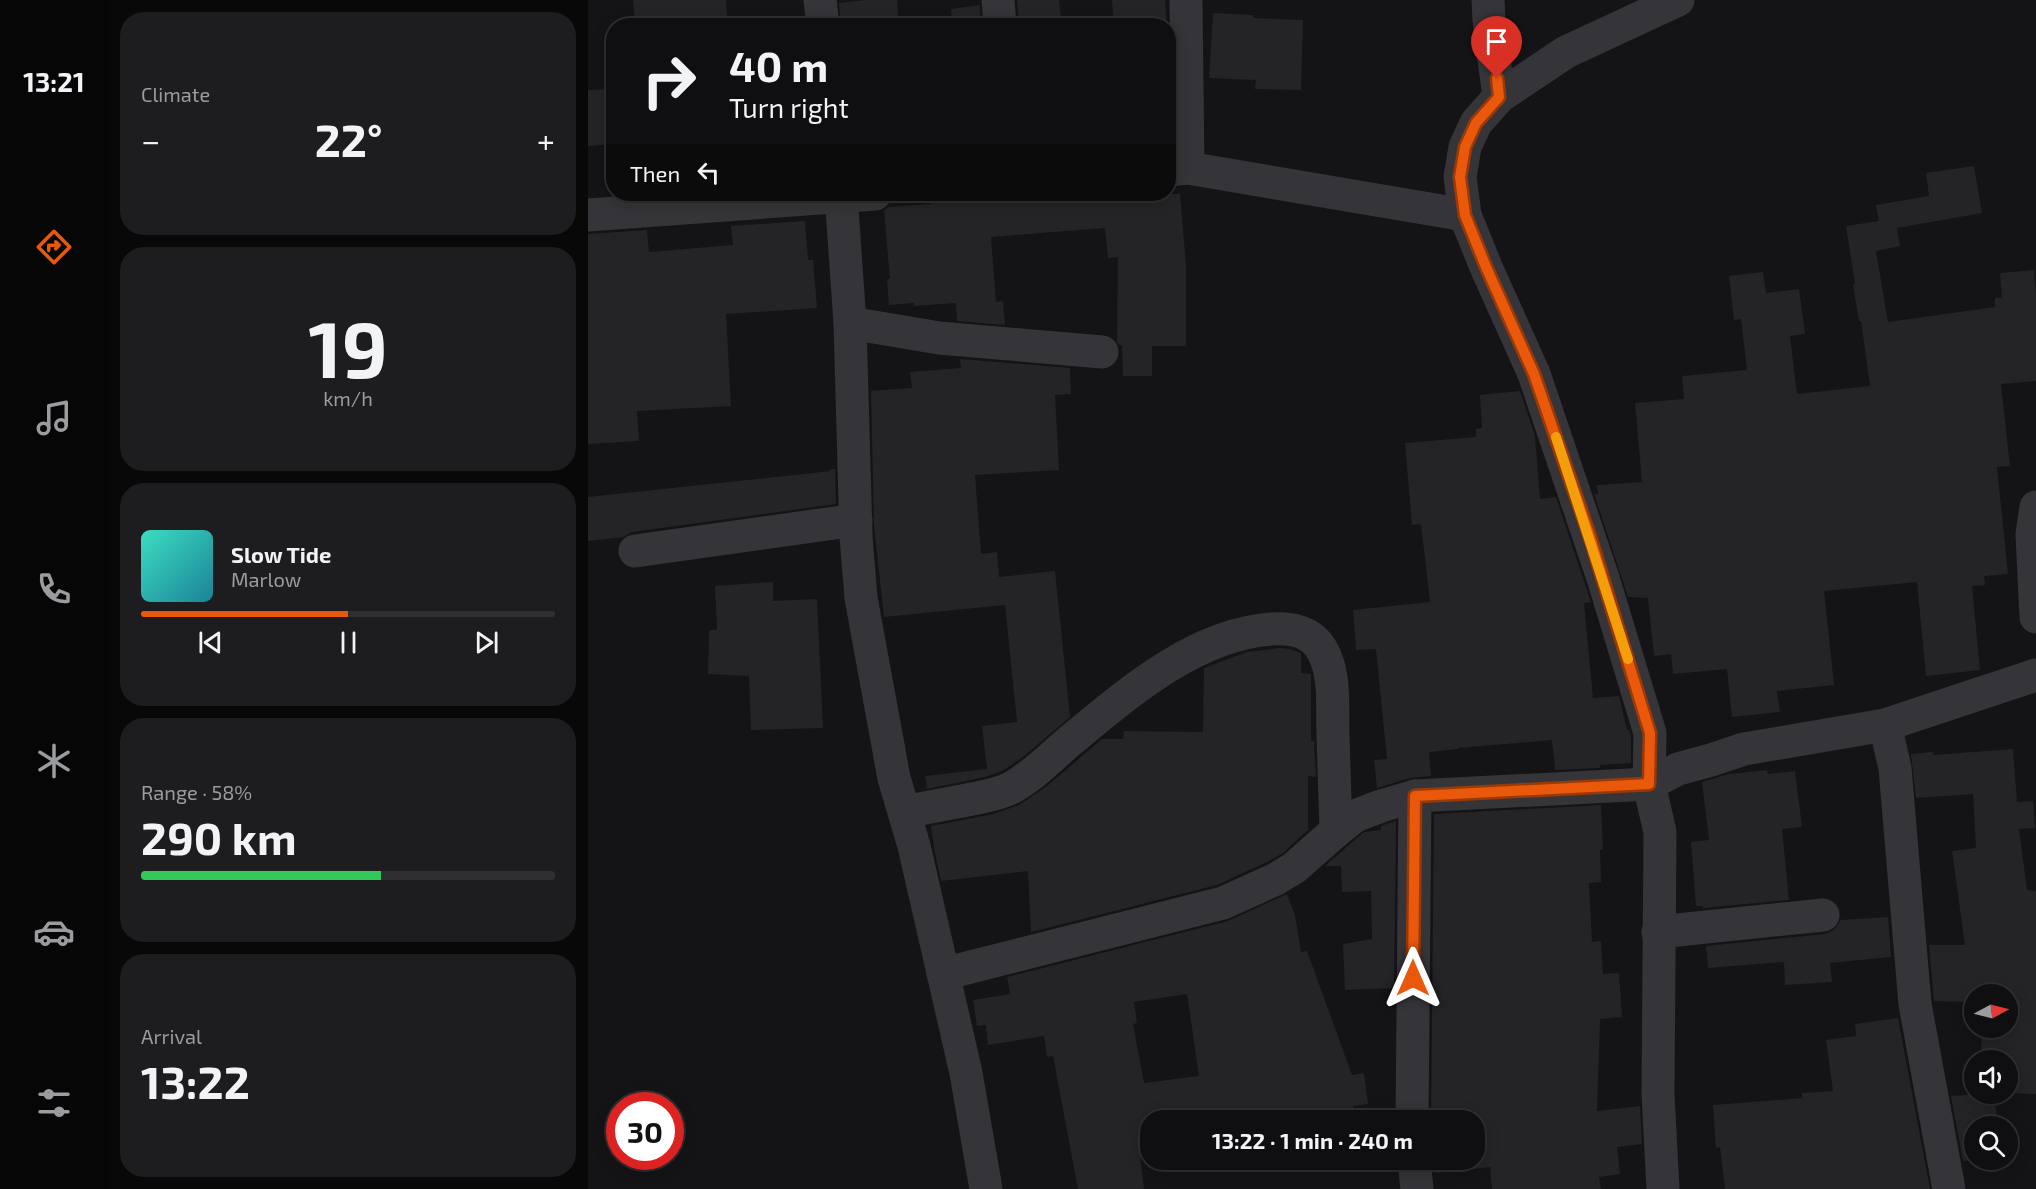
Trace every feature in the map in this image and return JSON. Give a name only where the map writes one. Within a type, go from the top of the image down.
[{"type":"street","points":[[820,0],[822,18]]},
{"type":"street","points":[[998,0],[999,18]]},
{"type":"street","points":[[1186,0],[1178,169],[1465,215]]},
{"type":"street","points":[[1488,0],[1499,97]]},
{"type":"street","points":[[1663,1189],[1658,1094],[1660,832],[1649,784],[1650,733],[1593,547],[1534,374],[1465,215],[1460,177],[1465,147],[1476,123],[1499,97],[1566,52],[1678,0]]},
{"type":"street","points":[[588,215],[757,201]]},
{"type":"street","points":[[841,201],[850,323],[856,520],[861,598],[894,778],[914,846],[966,1073],[986,1189]]},
{"type":"street","points":[[850,323],[939,338],[1102,352]]},
{"type":"street","points":[[2036,507],[2032,534],[2036,617]]},
{"type":"street","points":[[634,551],[856,520]]},
{"type":"street","points":[[904,812],[1004,791],[1025,778],[1104,713],[1159,673],[1195,652],[1227,638],[1258,630],[1281,628],[1298,630],[1311,636],[1322,649],[1329,666],[1336,831]]},
{"type":"street","points":[[943,974],[1223,903],[1276,879],[1294,868],[1355,816],[1415,796],[1649,784],[1678,769],[1744,748],[1885,725],[2036,675]]},
{"type":"street","points":[[1885,725],[1895,768],[1915,1004],[1949,1189]]},
{"type":"street","points":[[1412,1110],[1415,796]]},
{"type":"street","points":[[1658,932],[1823,915]]},
{"type":"street","points":[[1415,1170],[1417,1189]]},
{"type":"building","points":[[633,0],[726,0],[727,18],[634,18]]},
{"type":"building","points":[[897,0],[898,18],[840,18],[839,3]]},
{"type":"building","points":[[1017,0],[1059,0],[1061,18],[1018,18]]},
{"type":"building","points":[[1112,0],[1165,0],[1166,18],[1113,18]]},
{"type":"building","points":[[980,5],[981,18],[952,18],[951,9]]},
{"type":"building","points":[[1213,13],[1253,15],[1253,18],[1303,20],[1301,90],[1255,89],[1256,80],[1209,78]]},
{"type":"building","points":[[606,89],[606,145],[588,146],[588,90]]},
{"type":"building","points":[[1974,166],[1982,213],[1897,228],[1900,246],[1876,251],[1888,322],[1995,307],[1995,298],[2002,298],[2000,273],[2034,270],[2036,381],[2001,384],[2010,466],[1997,467],[2008,574],[1984,576],[1985,585],[1972,586],[1980,670],[1926,676],[1917,582],[1824,591],[1834,685],[1777,691],[1780,712],[1732,717],[1727,669],[1673,674],[1671,654],[1654,656],[1648,598],[1628,597],[1594,494],[1598,494],[1597,485],[1642,482],[1635,403],[1684,399],[1682,376],[1747,370],[1741,319],[1734,320],[1729,276],[1763,272],[1766,293],[1799,289],[1805,334],[1790,336],[1797,394],[1870,386],[1861,321],[1859,321],[1853,285],[1855,284],[1846,226],[1879,221],[1876,205],[1929,196],[1926,173]]},
{"type":"building","points":[[1176,194],[1180,194],[1186,265],[1186,346],[1152,346],[1152,376],[1123,376],[1122,345],[1117,342],[1118,257],[1108,258],[1105,228],[991,237],[996,302],[1003,301],[1005,325],[957,321],[956,303],[889,305],[887,279],[890,279],[884,210],[888,207],[931,204],[930,201],[1176,201]]},
{"type":"building","points":[[805,221],[808,260],[813,260],[817,308],[726,314],[731,406],[637,411],[639,441],[588,444],[588,234],[647,230],[649,252],[733,245],[731,226]]},
{"type":"building","points":[[960,359],[1070,368],[1071,394],[1055,395],[1059,470],[975,475],[981,554],[997,552],[999,577],[1055,571],[1070,717],[1023,757],[1002,771],[985,777],[927,789],[925,776],[987,769],[982,726],[1017,722],[1005,605],[884,617],[874,526],[871,391],[912,388],[910,372],[961,368]]},
{"type":"building","points":[[1520,391],[1535,436],[1540,499],[1556,497],[1591,602],[1584,603],[1593,698],[1619,696],[1627,730],[1631,736],[1631,763],[1600,765],[1600,768],[1555,770],[1552,740],[1458,748],[1429,752],[1431,776],[1410,778],[1377,788],[1374,760],[1387,759],[1376,649],[1356,650],[1353,610],[1430,602],[1421,524],[1412,525],[1405,443],[1476,437],[1476,429],[1482,428],[1480,395]]},
{"type":"building","points":[[830,469],[835,469],[836,504],[632,532],[623,537],[588,541],[588,497],[831,471]]},
{"type":"building","points":[[773,582],[773,601],[817,599],[823,728],[751,730],[749,676],[708,674],[709,630],[717,630],[715,586]]},
{"type":"building","points":[[1279,648],[1301,653],[1301,673],[1311,674],[1311,741],[1314,741],[1316,777],[1308,776],[1308,830],[1283,853],[1217,885],[1031,932],[1028,871],[941,881],[931,826],[994,814],[1019,805],[1046,787],[1102,739],[1123,739],[1124,731],[1203,732],[1204,668],[1247,652]]},
{"type":"building","points":[[2013,749],[2017,802],[2033,801],[2035,828],[2019,829],[2027,890],[2036,891],[2036,1094],[2018,1093],[2018,1050],[1981,1050],[1982,1038],[2018,1038],[2018,984],[1964,984],[1964,1002],[1934,1001],[1929,945],[1965,945],[1952,851],[1976,848],[1973,794],[1916,798],[1911,754],[1933,752],[1933,755]]},
{"type":"building","points":[[1767,770],[1768,774],[1795,771],[1802,827],[1782,829],[1789,900],[1703,908],[1703,906],[1696,906],[1691,842],[1709,840],[1702,782],[1729,774]]},
{"type":"building","points":[[1601,805],[1603,850],[1600,850],[1601,882],[1589,883],[1592,942],[1601,941],[1603,974],[1619,973],[1622,1017],[1600,1019],[1597,1111],[1640,1106],[1642,1144],[1617,1147],[1620,1174],[1599,1177],[1601,1189],[1492,1189],[1490,1167],[1485,1168],[1485,1110],[1431,1110],[1434,814]]},
{"type":"building","points":[[1396,821],[1394,988],[1345,990],[1343,944],[1372,939],[1371,891],[1342,892],[1341,866],[1325,866],[1364,832],[1381,830],[1381,826]]},
{"type":"building","points":[[1287,894],[1295,915],[1301,952],[1307,951],[1352,1075],[1364,1073],[1368,1104],[1353,1106],[1354,1110],[1140,1110],[1140,1170],[1144,1189],[1078,1189],[1053,1056],[1047,1057],[1044,1036],[988,1045],[986,1025],[977,1026],[973,1000],[1010,994],[1007,977],[1228,921]],"holes":[[[1187,994],[1199,1076],[1144,1083],[1133,1024],[1137,1023],[1134,1002]]]},
{"type":"building","points":[[1888,917],[1891,957],[1830,963],[1832,982],[1785,985],[1784,962],[1708,968],[1706,946],[1825,934],[1834,930],[1841,920]]},
{"type":"building","points":[[1898,1018],[1930,1189],[1725,1189],[1720,1147],[1716,1148],[1713,1105],[1802,1098],[1802,1093],[1833,1091],[1826,1040],[1856,1036],[1855,1024]]},
{"type":"building","points":[[1964,1095],[1964,1104],[1995,1104],[1997,1116],[1964,1116],[1964,1161],[1963,1161],[1951,1096]]},
{"type":"building","points":[[1436,1170],[1463,1170],[1436,1173]]},
{"type":"slow traffic","points":[[1556,437],[1628,659]]},
{"type":"route","points":[[1413,978],[1415,796],[1649,784],[1650,733],[1590,537],[1534,374],[1465,215],[1460,177],[1465,147],[1476,123],[1499,97],[1497,78]]}]
